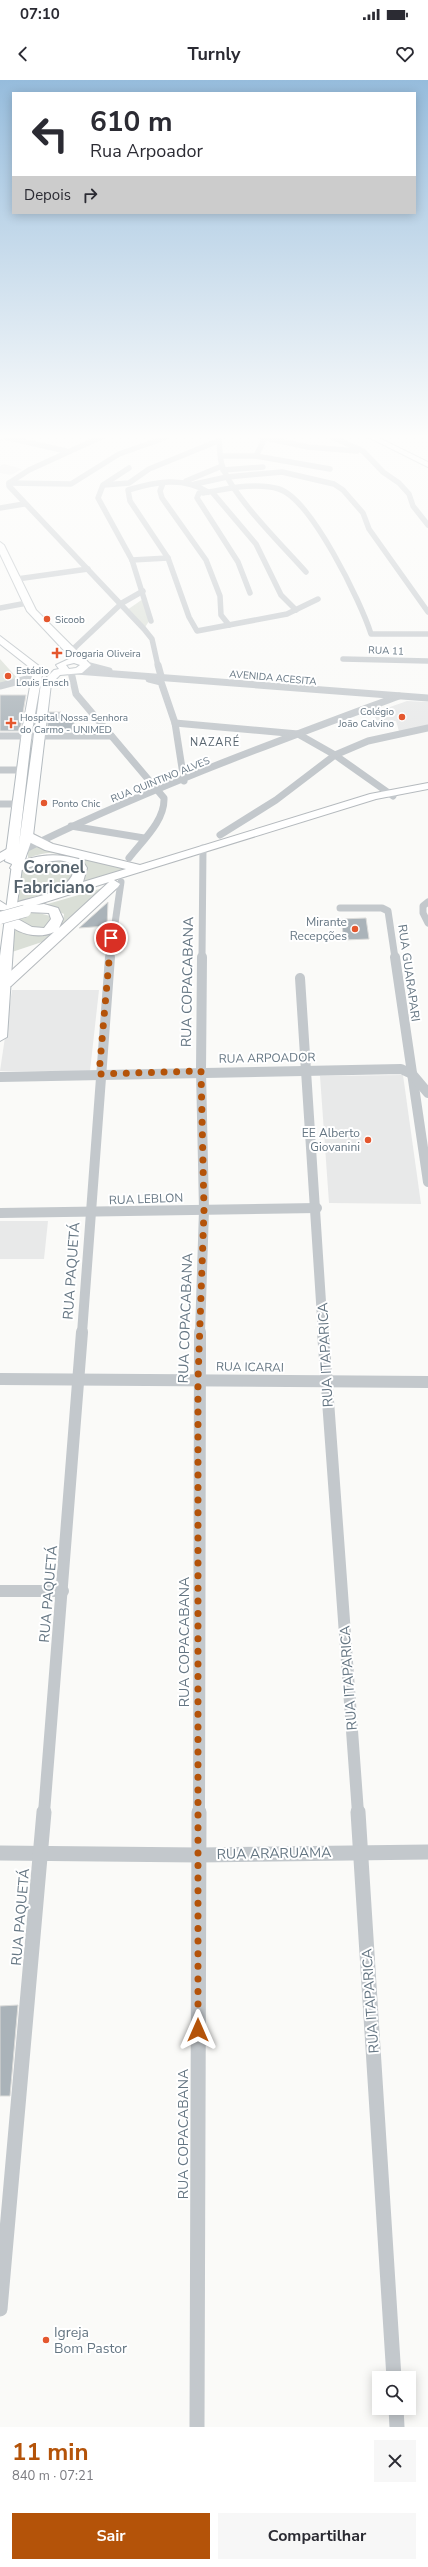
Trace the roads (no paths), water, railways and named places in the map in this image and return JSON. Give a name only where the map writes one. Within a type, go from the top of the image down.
[{"type":"main road","points":[[1,547],[27,603],[70,652],[82,663],[84,669],[68,670],[38,676]]},
{"type":"main road","points":[[0,639],[38,669],[17,804],[16,868],[3,912],[6,983],[0,1037]]},
{"type":"main road","points":[[68,670],[64,662],[82,663]]},
{"type":"main road","points":[[30,663],[68,670]]},
{"type":"main road","points":[[32,840],[39,736],[46,683],[52,675],[68,670]]},
{"type":"main road","points":[[3,912],[25,908],[117,883],[374,796],[395,794],[428,786]]},
{"type":"main road","points":[[0,858],[32,840]]},
{"type":"main road","points":[[32,840],[78,855],[140,868]]},
{"type":"main road","points":[[0,933],[16,850]]},
{"type":"main road","points":[[25,908],[53,896],[140,868],[204,853]]},
{"type":"main road","points":[[16,868],[32,860],[49,857],[78,863],[81,868],[78,880],[53,896]]},
{"type":"main road","points":[[6,983],[117,883]]},
{"type":"main road","points":[[3,912],[16,926],[30,931],[45,931],[55,925],[57,920],[54,911],[44,908],[25,908]]},
{"type":"street","points":[[65,547],[122,603],[152,639],[160,676]]},
{"type":"street","points":[[124,547],[132,560],[151,620]]},
{"type":"street","points":[[160,547],[168,558],[189,618],[197,631],[296,610],[318,599]]},
{"type":"street","points":[[196,547],[206,560],[220,596],[221,615],[229,625]]},
{"type":"street","points":[[228,547],[238,562],[250,593]]},
{"type":"street","points":[[257,547],[281,595],[296,610]]},
{"type":"street","points":[[284,547],[306,572]]},
{"type":"street","points":[[327,547],[357,595],[371,634],[428,634]]},
{"type":"street","points":[[381,547],[428,612]]},
{"type":"street","points":[[132,560],[168,558]]},
{"type":"street","points":[[17,579],[88,570]]},
{"type":"street","points":[[70,652],[122,603],[143,591]]},
{"type":"street","points":[[0,608],[27,603]]},
{"type":"street","name":"RUA 11","points":[[343,658],[428,661]]},
{"type":"street","name":"AVENIDA ACESITA","points":[[82,663],[116,673],[428,698]]},
{"type":"street","points":[[68,670],[74,678],[76,694],[159,791],[166,805],[159,820],[129,858]]},
{"type":"street","name":"AVENIDA ACESITA","points":[[68,670],[108,675],[116,673]]},
{"type":"street","points":[[108,675],[160,682],[175,723],[184,780]]},
{"type":"street","points":[[0,686],[38,676]]},
{"type":"street","name":"RUA QUINTINO ALVES","points":[[32,840],[159,791],[298,734],[399,696]]},
{"type":"street","points":[[175,723],[298,734],[335,755],[395,794]]},
{"type":"street","points":[[220,835],[276,800],[319,765],[335,755],[368,741],[428,728]]},
{"type":"street","points":[[0,736],[111,736]]},
{"type":"street","points":[[0,770],[22,770]]},
{"type":"street","points":[[0,804],[17,804]]},
{"type":"street","points":[[71,826],[144,838]]},
{"type":"street","name":"RUA COPACABANA","points":[[197,2427],[199,1855],[198,1380],[204,1210],[201,1071],[204,853]]},
{"type":"street","name":"RUA PAQUETÁ","points":[[0,2309],[5,2199],[41,1853],[63,1591],[79,1380],[99,1074],[117,883]]},
{"type":"street","points":[[428,902],[423,906],[423,913],[428,923]]},
{"type":"street","name":"RUA GUARAPARI","points":[[340,908],[382,908],[388,911],[428,1182]]},
{"type":"street","name":"RUA ITAPARICA","points":[[300,978],[305,1070],[317,1208],[326,1381],[361,1852],[394,2371]]},
{"type":"street","name":"RUA ARPOADOR","points":[[0,1077],[201,1071],[401,1069],[412,1074]]},
{"type":"street","points":[[412,1074],[428,1093]]},
{"type":"street","name":"RUA LEBLON","points":[[0,1213],[90,1213],[317,1208]]},
{"type":"street","name":"RUA ICARAI","points":[[0,1378],[79,1380],[428,1382]]},
{"type":"street","points":[[0,1591],[63,1591]]},
{"type":"street","name":"RUA ARARUAMA","points":[[0,1853],[199,1855],[428,1852]]},
{"type":"street","points":[[396,2415],[397,2427]]},
{"type":"place","name":"Sicoob","points":[[47,619]]},
{"type":"place","name":"Drogaria Oliveira","points":[[57,653]]},
{"type":"place","name":"Estádio Louis Ensch","points":[[8,676]]},
{"type":"place","name":"Colégio João Calvino","points":[[402,717]]},
{"type":"place","name":"Hospital Nossa Senhora do Carmo - UNIMED","points":[[11,723]]},
{"type":"place","name":"Ponto Chic","points":[[44,803]]},
{"type":"place","name":"Mirante Recepções","points":[[355,929]]},
{"type":"place","name":"EE Alberto Giovanini","points":[[368,1140]]},
{"type":"place","name":"Igreja Bom Pastor","points":[[46,2340]]},
{"type":"district","name":"NAZARÉ","points":[[215,742]]},
{"type":"district","name":"Coronel Fabriciano","points":[[54,877]]}]
